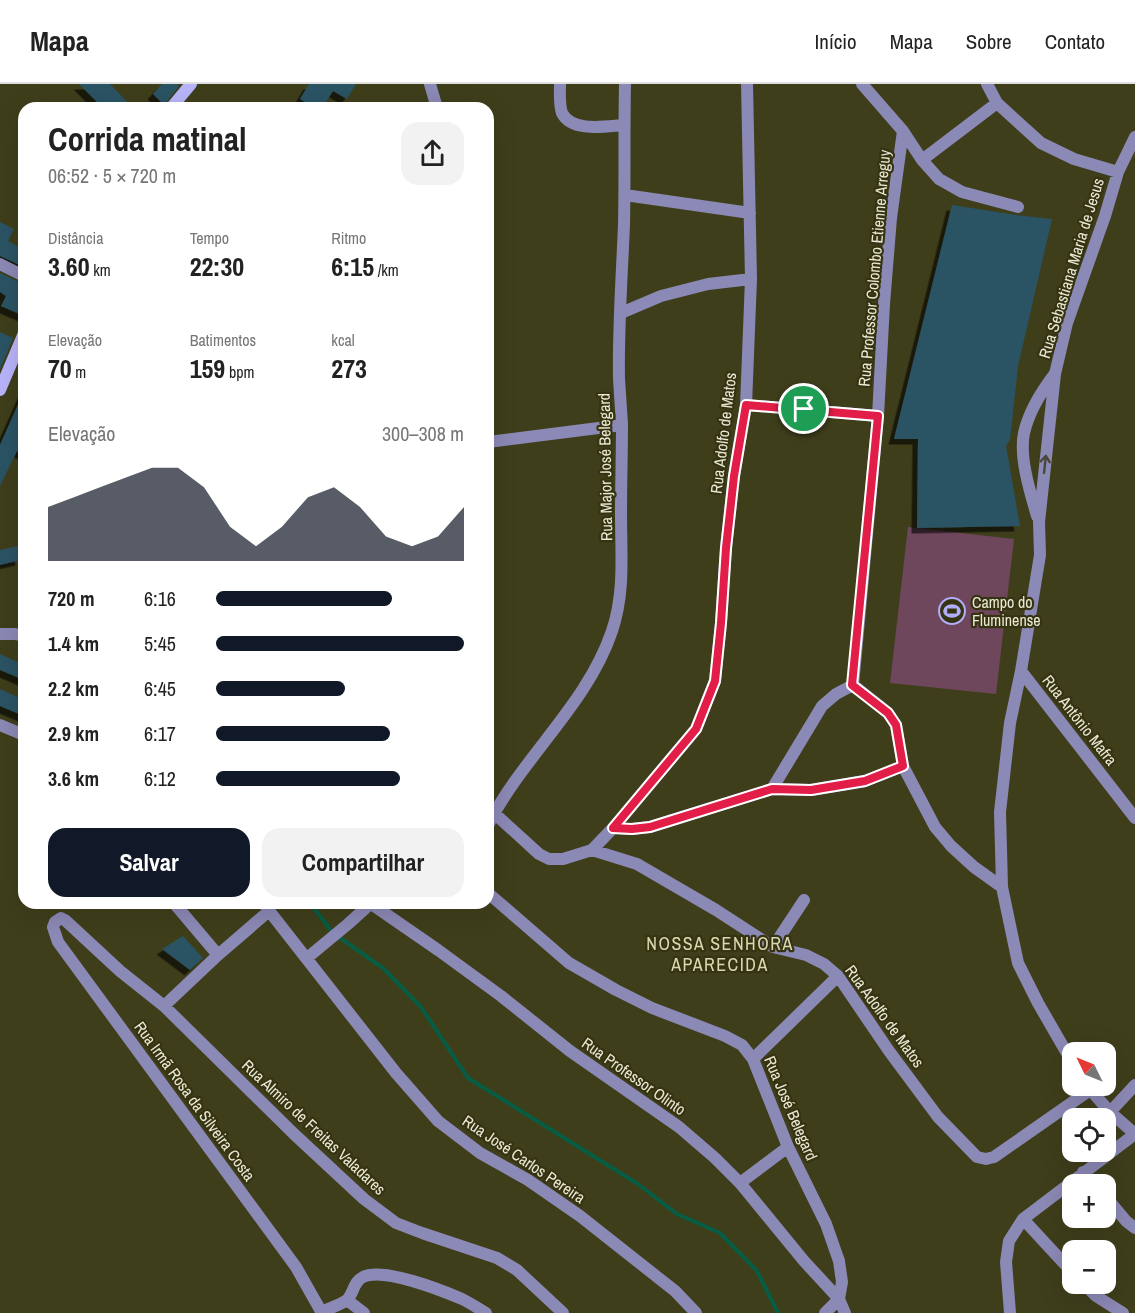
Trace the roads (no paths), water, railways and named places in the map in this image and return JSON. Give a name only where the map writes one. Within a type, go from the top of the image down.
[{"type":"main road","points":[[176,102],[191,84]]},
{"type":"main road","points":[[0,390],[18,347]]},
{"type":"street","points":[[430,84],[435,102]]},
{"type":"street","points":[[560,84],[560,106],[568,120],[575,124],[592,127],[624,125]]},
{"type":"street","name":"Rua Major José Belegard","points":[[494,813],[511,786],[573,705],[599,661],[612,632],[620,601],[623,559],[622,425],[619,377],[626,84]]},
{"type":"street","name":"Rua Adolfo de Matos","points":[[494,813],[539,854],[549,859],[563,860],[592,850],[696,729],[715,681],[734,476],[746,405],[751,279],[747,84]]},
{"type":"street","name":"Rua Professor Colombo Etienne Arreguy","points":[[852,685],[878,416],[891,218],[903,131],[862,84]]},
{"type":"street","points":[[987,84],[997,103],[1041,143],[1074,159],[1118,172]]},
{"type":"street","points":[[922,160],[997,103]]},
{"type":"street","points":[[903,131],[922,160],[939,179],[962,192],[1018,207]]},
{"type":"street","name":"Rua Sebastiana Maria de Jesus","points":[[1062,1045],[1018,963],[1002,887],[1000,812],[1010,723],[1040,555],[1039,522],[1055,374],[1067,323],[1118,172],[1135,137]]},
{"type":"street","points":[[625,195],[750,213]]},
{"type":"street","points":[[0,264],[18,273]]},
{"type":"street","points":[[621,313],[661,296],[708,284],[751,279]]},
{"type":"street","name":"Rua Sebastiana Maria de Jesus","points":[[1039,522],[1025,472],[1023,434],[1030,412],[1039,395],[1055,374]]},
{"type":"street","points":[[746,405],[878,416]]},
{"type":"street","points":[[494,441],[622,425]]},
{"type":"street","points":[[0,634],[18,635]]},
{"type":"street","name":"Rua Antônio Mafra","points":[[1021,671],[1135,818]]},
{"type":"street","points":[[772,789],[822,706],[836,694],[852,685],[888,713],[896,725],[903,766],[935,827],[966,860],[1002,887]]},
{"type":"street","points":[[0,725],[18,732]]},
{"type":"street","points":[[613,828],[650,827],[772,789],[811,790],[865,781],[903,766]]},
{"type":"street","name":"Rua Adolfo de Matos","points":[[592,850],[637,864],[716,910],[773,947],[806,955],[824,964],[838,976],[938,1117],[977,1157],[986,1159],[994,1157],[1077,1096]]},
{"type":"street","name":"Rua José Belegard","points":[[494,898],[569,963],[652,1008],[725,1036],[742,1046],[753,1059],[788,1147],[826,1224],[839,1261],[842,1282],[838,1299]]},
{"type":"street","points":[[773,947],[804,900]]},
{"type":"street","points":[[179,909],[218,955]]},
{"type":"street","points":[[164,1006],[264,909]]},
{"type":"street","name":"Rua José Carlos Pereira","points":[[268,909],[396,1073],[438,1121],[480,1153],[528,1180],[580,1216],[675,1291],[696,1313]]},
{"type":"street","points":[[307,958],[364,909]]},
{"type":"street","name":"Rua Professor Olinto","points":[[379,909],[501,996],[570,1051],[679,1127],[715,1158],[740,1183],[838,1299],[845,1313]]},
{"type":"street","name":"Rua Irmã Rosa da Silveira Costa","points":[[68,923],[61,918],[53,924],[58,942],[296,1267],[322,1312]]},
{"type":"street","name":"Rua Almiro de Freitas Valadares","points":[[68,923],[120,971],[164,1006],[294,1134],[364,1199],[396,1223],[497,1258],[517,1270],[563,1313]]},
{"type":"street","points":[[753,1059],[838,976]]},
{"type":"street","points":[[1114,1108],[1135,1085]]},
{"type":"street","points":[[1095,1096],[1106,1108]]},
{"type":"street","points":[[1010,1313],[1006,1262],[1009,1242],[1023,1219],[1135,1134],[1116,1117]]},
{"type":"street","points":[[740,1183],[788,1147]]},
{"type":"street","points":[[1116,1209],[1135,1228]]},
{"type":"street","points":[[1023,1219],[1062,1261]]},
{"type":"street","points":[[322,1312],[347,1300],[360,1278],[381,1274],[416,1281],[462,1299],[486,1313]]},
{"type":"street","points":[[1094,1294],[1123,1313]]},
{"type":"street","points":[[825,1313],[838,1299]]},
{"type":"street","points":[[347,1300],[364,1313]]},
{"type":"waterway","points":[[315,909],[333,933],[383,968],[421,1007],[468,1078],[638,1184],[677,1214],[720,1233],[757,1271],[778,1313]]},
{"type":"place","name":"Campo do Fluminense","points":[[952,611]]},
{"type":"district","name":"NOSSA SENHORA APARECIDA","points":[[720,953]]}]
